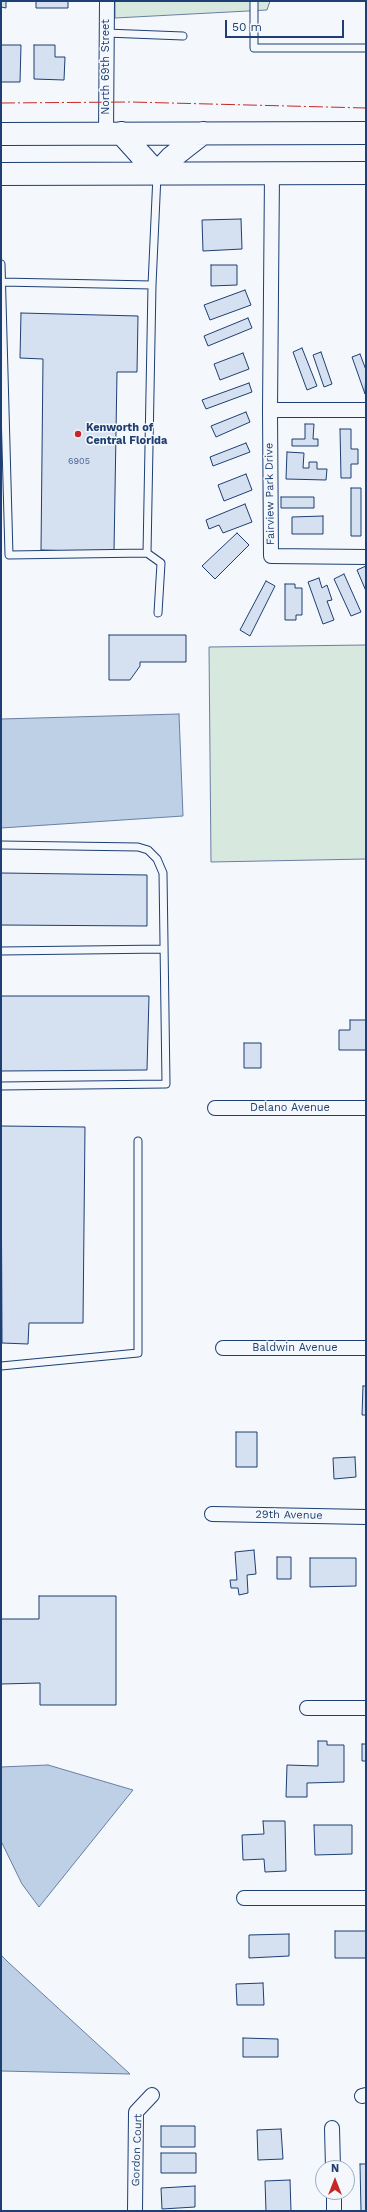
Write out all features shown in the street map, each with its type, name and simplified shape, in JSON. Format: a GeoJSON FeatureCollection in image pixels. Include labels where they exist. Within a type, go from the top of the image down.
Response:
{"type":"FeatureCollection","features":[{"type":"Feature","properties":{"kind":"main road"},"geometry":{"type":"LineString","coordinates":[[113,133],[157,173]]}},
{"type":"Feature","properties":{"kind":"main road"},"geometry":{"type":"LineString","coordinates":[[157,173],[171,158],[203,133]]}},
{"type":"Feature","properties":{"kind":"main road"},"geometry":{"type":"LineString","coordinates":[[1,134],[366,133]]}},
{"type":"Feature","properties":{"kind":"main road"},"geometry":{"type":"LineString","coordinates":[[1,174],[366,172]]}},
{"type":"Feature","properties":{"kind":"street","name":"North 69th Street"},"geometry":{"type":"LineString","coordinates":[[107,1],[106,33],[113,133]]}},
{"type":"Feature","properties":{"kind":"street","name":"Fairview Park Drive"},"geometry":{"type":"LineString","coordinates":[[272,173],[270,410],[271,556],[366,557]]}},
{"type":"Feature","properties":{"kind":"street"},"geometry":{"type":"LineString","coordinates":[[270,410],[366,410]]}},
{"type":"Feature","properties":{"kind":"street","name":"Delano Avenue"},"geometry":{"type":"LineString","coordinates":[[215,1108],[366,1108]]}},
{"type":"Feature","properties":{"kind":"street","name":"Baldwin Avenue"},"geometry":{"type":"LineString","coordinates":[[223,1348],[366,1348]]}},
{"type":"Feature","properties":{"kind":"street","name":"29th Avenue"},"geometry":{"type":"LineString","coordinates":[[212,1514],[366,1517]]}},
{"type":"Feature","properties":{"kind":"street"},"geometry":{"type":"LineString","coordinates":[[307,1708],[366,1708]]}},
{"type":"Feature","properties":{"kind":"street"},"geometry":{"type":"LineString","coordinates":[[244,1898],[366,1898]]}},
{"type":"Feature","properties":{"kind":"street","name":"Gordon Court"},"geometry":{"type":"LineString","coordinates":[[135,2211],[136,2112],[152,2095]]}},
{"type":"Feature","properties":{"kind":"street"},"geometry":{"type":"LineString","coordinates":[[332,2128],[333,2160]]}},
{"type":"Feature","properties":{"kind":"street"},"geometry":{"type":"LineString","coordinates":[[334,2200],[334,2211]]}},
{"type":"Feature","properties":{"kind":"lane"},"geometry":{"type":"LineString","coordinates":[[254,1],[254,48],[366,48]]}},
{"type":"Feature","properties":{"kind":"lane"},"geometry":{"type":"LineString","coordinates":[[106,33],[183,36]]}},
{"type":"Feature","properties":{"kind":"lane"},"geometry":{"type":"LineString","coordinates":[[147,552],[152,285],[157,173]]}},
{"type":"Feature","properties":{"kind":"lane"},"geometry":{"type":"LineString","coordinates":[[1,264],[9,555],[147,552],[161,563],[158,613]]}},
{"type":"Feature","properties":{"kind":"lane"},"geometry":{"type":"LineString","coordinates":[[2,282],[152,285]]}},
{"type":"Feature","properties":{"kind":"lane"},"geometry":{"type":"LineString","coordinates":[[1,845],[138,847],[148,850],[157,859],[163,873],[166,1084],[1,1086]]}},
{"type":"Feature","properties":{"kind":"lane"},"geometry":{"type":"LineString","coordinates":[[1,951],[164,949]]}},
{"type":"Feature","properties":{"kind":"lane"},"geometry":{"type":"LineString","coordinates":[[1,1366],[138,1353],[138,1141]]}},
{"type":"Feature","properties":{"kind":"shaded area"},"geometry":{"type":"Polygon","coordinates":[[[115,1],[270,1],[267,10],[115,18],[115,1]]]}},
{"type":"Feature","properties":{"kind":"shaded area"},"geometry":{"type":"Polygon","coordinates":[[[366,645],[366,859],[211,862],[209,647],[366,645]]]}},
{"type":"Feature","properties":{"kind":"water"},"geometry":{"type":"Polygon","coordinates":[[[179,714],[183,816],[1,828],[1,719],[179,714]]]}},
{"type":"Feature","properties":{"kind":"water"},"geometry":{"type":"Polygon","coordinates":[[[48,1765],[133,1790],[39,1907],[22,1884],[1,1841],[1,1767],[48,1765]]]}},
{"type":"Feature","properties":{"kind":"water"},"geometry":{"type":"Polygon","coordinates":[[[1,1955],[9,1963],[130,2074],[1,2071],[1,1955]]]}},
{"type":"Feature","properties":{"kind":"building"},"geometry":{"type":"Polygon","coordinates":[[[1,1],[6,1],[6,8],[1,7],[1,1]]]}},
{"type":"Feature","properties":{"kind":"building"},"geometry":{"type":"Polygon","coordinates":[[[36,1],[68,1],[68,8],[36,8],[36,1]]]}},
{"type":"Feature","properties":{"kind":"building"},"geometry":{"type":"Polygon","coordinates":[[[1,45],[21,45],[20,82],[1,82],[1,45]]]}},
{"type":"Feature","properties":{"kind":"building"},"geometry":{"type":"Polygon","coordinates":[[[34,45],[55,45],[55,57],[65,57],[64,80],[34,79],[34,45]]]}},
{"type":"Feature","properties":{"kind":"building"},"geometry":{"type":"Polygon","coordinates":[[[241,219],[242,249],[203,251],[202,220],[241,219]]]}},
{"type":"Feature","properties":{"kind":"building"},"geometry":{"type":"Polygon","coordinates":[[[211,265],[237,265],[237,285],[211,286],[211,265]]]}},
{"type":"Feature","properties":{"kind":"building"},"geometry":{"type":"Polygon","coordinates":[[[245,290],[251,305],[210,320],[204,305],[245,290]]]}},
{"type":"Feature","properties":{"kind":"building"},"geometry":{"type":"Polygon","coordinates":[[[21,313],[138,316],[137,372],[117,372],[114,552],[41,550],[43,359],[20,358],[21,313]]]}},
{"type":"Feature","properties":{"kind":"building"},"geometry":{"type":"Polygon","coordinates":[[[248,318],[252,328],[208,346],[204,336],[248,318]]]}},
{"type":"Feature","properties":{"kind":"building"},"geometry":{"type":"Polygon","coordinates":[[[302,348],[317,386],[307,390],[293,352],[302,348]]]}},
{"type":"Feature","properties":{"kind":"building"},"geometry":{"type":"Polygon","coordinates":[[[321,352],[332,384],[324,387],[313,355],[321,352]]]}},
{"type":"Feature","properties":{"kind":"building"},"geometry":{"type":"Polygon","coordinates":[[[243,353],[249,369],[220,380],[214,364],[243,353]]]}},
{"type":"Feature","properties":{"kind":"building"},"geometry":{"type":"Polygon","coordinates":[[[360,354],[366,370],[365,394],[352,357],[360,354]]]}},
{"type":"Feature","properties":{"kind":"building"},"geometry":{"type":"Polygon","coordinates":[[[249,383],[252,392],[206,409],[202,400],[249,383]]]}},
{"type":"Feature","properties":{"kind":"building"},"geometry":{"type":"Polygon","coordinates":[[[246,412],[250,422],[216,437],[211,426],[246,412]]]}},
{"type":"Feature","properties":{"kind":"building"},"geometry":{"type":"Polygon","coordinates":[[[305,424],[314,424],[313,439],[318,439],[318,446],[292,446],[292,439],[305,439],[305,424]]]}},
{"type":"Feature","properties":{"kind":"building"},"geometry":{"type":"Polygon","coordinates":[[[340,429],[351,429],[351,449],[358,449],[358,464],[351,464],[351,478],[341,478],[340,429]]]}},
{"type":"Feature","properties":{"kind":"building"},"geometry":{"type":"Polygon","coordinates":[[[246,443],[250,452],[213,466],[210,457],[246,443]]]}},
{"type":"Feature","properties":{"kind":"building"},"geometry":{"type":"Polygon","coordinates":[[[287,452],[304,453],[303,468],[309,468],[309,462],[317,462],[317,469],[327,469],[326,480],[286,479],[287,452]]]}},
{"type":"Feature","properties":{"kind":"building"},"geometry":{"type":"Polygon","coordinates":[[[246,474],[252,490],[224,501],[218,485],[246,474]]]}},
{"type":"Feature","properties":{"kind":"building"},"geometry":{"type":"Polygon","coordinates":[[[351,488],[361,488],[361,536],[351,536],[351,488]]]}},
{"type":"Feature","properties":{"kind":"building"},"geometry":{"type":"Polygon","coordinates":[[[281,497],[314,497],[314,508],[281,508],[281,497]]]}},
{"type":"Feature","properties":{"kind":"building"},"geometry":{"type":"Polygon","coordinates":[[[245,504],[252,522],[223,533],[219,525],[209,529],[206,520],[245,504]]]}},
{"type":"Feature","properties":{"kind":"building"},"geometry":{"type":"Polygon","coordinates":[[[323,516],[323,534],[292,534],[292,517],[323,516]]]}},
{"type":"Feature","properties":{"kind":"building"},"geometry":{"type":"Polygon","coordinates":[[[237,533],[249,545],[215,579],[202,566],[237,533]]]}},
{"type":"Feature","properties":{"kind":"building"},"geometry":{"type":"Polygon","coordinates":[[[366,566],[366,591],[357,570],[366,566]]]}},
{"type":"Feature","properties":{"kind":"building"},"geometry":{"type":"Polygon","coordinates":[[[344,574],[361,612],[351,616],[334,579],[344,574]]]}},
{"type":"Feature","properties":{"kind":"building"},"geometry":{"type":"Polygon","coordinates":[[[319,578],[322,588],[327,585],[332,600],[327,601],[334,620],[323,624],[308,582],[319,578]]]}},
{"type":"Feature","properties":{"kind":"building"},"geometry":{"type":"Polygon","coordinates":[[[266,581],[275,586],[250,636],[240,630],[266,581]]]}},
{"type":"Feature","properties":{"kind":"building"},"geometry":{"type":"Polygon","coordinates":[[[285,584],[295,584],[295,588],[302,588],[302,615],[296,615],[296,620],[285,620],[285,584]]]}},
{"type":"Feature","properties":{"kind":"building"},"geometry":{"type":"Polygon","coordinates":[[[109,635],[186,635],[186,662],[140,662],[140,666],[130,680],[109,680],[109,635]]]}},
{"type":"Feature","properties":{"kind":"building"},"geometry":{"type":"Polygon","coordinates":[[[1,873],[147,875],[147,926],[1,925],[1,873]]]}},
{"type":"Feature","properties":{"kind":"building"},"geometry":{"type":"Polygon","coordinates":[[[1,996],[149,996],[147,1070],[1,1071],[1,996]]]}},
{"type":"Feature","properties":{"kind":"building"},"geometry":{"type":"Polygon","coordinates":[[[350,1020],[366,1020],[366,1050],[339,1050],[339,1030],[350,1030],[350,1020]]]}},
{"type":"Feature","properties":{"kind":"building"},"geometry":{"type":"Polygon","coordinates":[[[244,1043],[261,1043],[261,1068],[244,1068],[244,1043]]]}},
{"type":"Feature","properties":{"kind":"building"},"geometry":{"type":"Polygon","coordinates":[[[1,1126],[85,1127],[83,1323],[29,1323],[28,1344],[2,1343],[1,1126]]]}},
{"type":"Feature","properties":{"kind":"building"},"geometry":{"type":"Polygon","coordinates":[[[363,1386],[366,1386],[366,1415],[362,1415],[363,1386]]]}},
{"type":"Feature","properties":{"kind":"building"},"geometry":{"type":"Polygon","coordinates":[[[236,1432],[257,1432],[257,1467],[236,1467],[236,1432]]]}},
{"type":"Feature","properties":{"kind":"building"},"geometry":{"type":"Polygon","coordinates":[[[355,1457],[356,1477],[334,1479],[333,1458],[355,1457]]]}},
{"type":"Feature","properties":{"kind":"building"},"geometry":{"type":"Polygon","coordinates":[[[254,1550],[256,1574],[247,1575],[248,1593],[239,1595],[238,1588],[231,1588],[230,1580],[237,1580],[235,1552],[254,1550]]]}},
{"type":"Feature","properties":{"kind":"building"},"geometry":{"type":"Polygon","coordinates":[[[277,1557],[291,1557],[291,1579],[277,1579],[277,1557]]]}},
{"type":"Feature","properties":{"kind":"building"},"geometry":{"type":"Polygon","coordinates":[[[310,1558],[356,1558],[356,1586],[310,1587],[310,1558]]]}},
{"type":"Feature","properties":{"kind":"building"},"geometry":{"type":"Polygon","coordinates":[[[39,1596],[116,1596],[116,1705],[40,1705],[40,1683],[1,1684],[1,1619],[39,1619],[39,1596]]]}},
{"type":"Feature","properties":{"kind":"building"},"geometry":{"type":"Polygon","coordinates":[[[318,1741],[327,1741],[327,1745],[344,1745],[344,1782],[307,1783],[307,1797],[286,1797],[287,1765],[318,1766],[318,1741]]]}},
{"type":"Feature","properties":{"kind":"building"},"geometry":{"type":"Polygon","coordinates":[[[362,1744],[366,1744],[366,1761],[362,1761],[362,1744]]]}},
{"type":"Feature","properties":{"kind":"building"},"geometry":{"type":"Polygon","coordinates":[[[263,1821],[285,1821],[286,1871],[265,1872],[264,1859],[243,1860],[242,1835],[264,1834],[263,1821]]]}},
{"type":"Feature","properties":{"kind":"building"},"geometry":{"type":"Polygon","coordinates":[[[314,1825],[352,1825],[352,1854],[315,1855],[314,1825]]]}},
{"type":"Feature","properties":{"kind":"building"},"geometry":{"type":"Polygon","coordinates":[[[335,1931],[366,1931],[366,1958],[335,1958],[335,1931]]]}},
{"type":"Feature","properties":{"kind":"building"},"geometry":{"type":"Polygon","coordinates":[[[289,1934],[289,1956],[249,1958],[249,1935],[289,1934]]]}},
{"type":"Feature","properties":{"kind":"building"},"geometry":{"type":"Polygon","coordinates":[[[263,1983],[264,2005],[237,2005],[236,1984],[263,1983]]]}},
{"type":"Feature","properties":{"kind":"building"},"geometry":{"type":"Polygon","coordinates":[[[243,2038],[278,2039],[278,2057],[243,2057],[243,2038]]]}},
{"type":"Feature","properties":{"kind":"building"},"geometry":{"type":"Polygon","coordinates":[[[161,2126],[195,2126],[195,2147],[161,2147],[161,2126]]]}},
{"type":"Feature","properties":{"kind":"building"},"geometry":{"type":"Polygon","coordinates":[[[281,2129],[283,2159],[258,2160],[257,2130],[281,2129]]]}},
{"type":"Feature","properties":{"kind":"building"},"geometry":{"type":"Polygon","coordinates":[[[161,2153],[196,2153],[196,2173],[161,2173],[161,2153]]]}},
{"type":"Feature","properties":{"kind":"building"},"geometry":{"type":"Polygon","coordinates":[[[360,2164],[366,2164],[366,2211],[361,2211],[360,2164]]]}},
{"type":"Feature","properties":{"kind":"building"},"geometry":{"type":"Polygon","coordinates":[[[290,2180],[291,2211],[266,2211],[265,2181],[290,2180]]]}},
{"type":"Feature","properties":{"kind":"building"},"geometry":{"type":"Polygon","coordinates":[[[195,2186],[195,2207],[162,2209],[161,2188],[195,2186]]]}},
{"type":"Feature","properties":{"kind":"power"},"geometry":{"type":"LineString","coordinates":[[1,103],[131,102],[366,108]]}},
{"type":"Feature","properties":{"kind":"place","name":"Kenworth of Central Florida"},"geometry":{"type":"Point","coordinates":[78,434]}}]}
